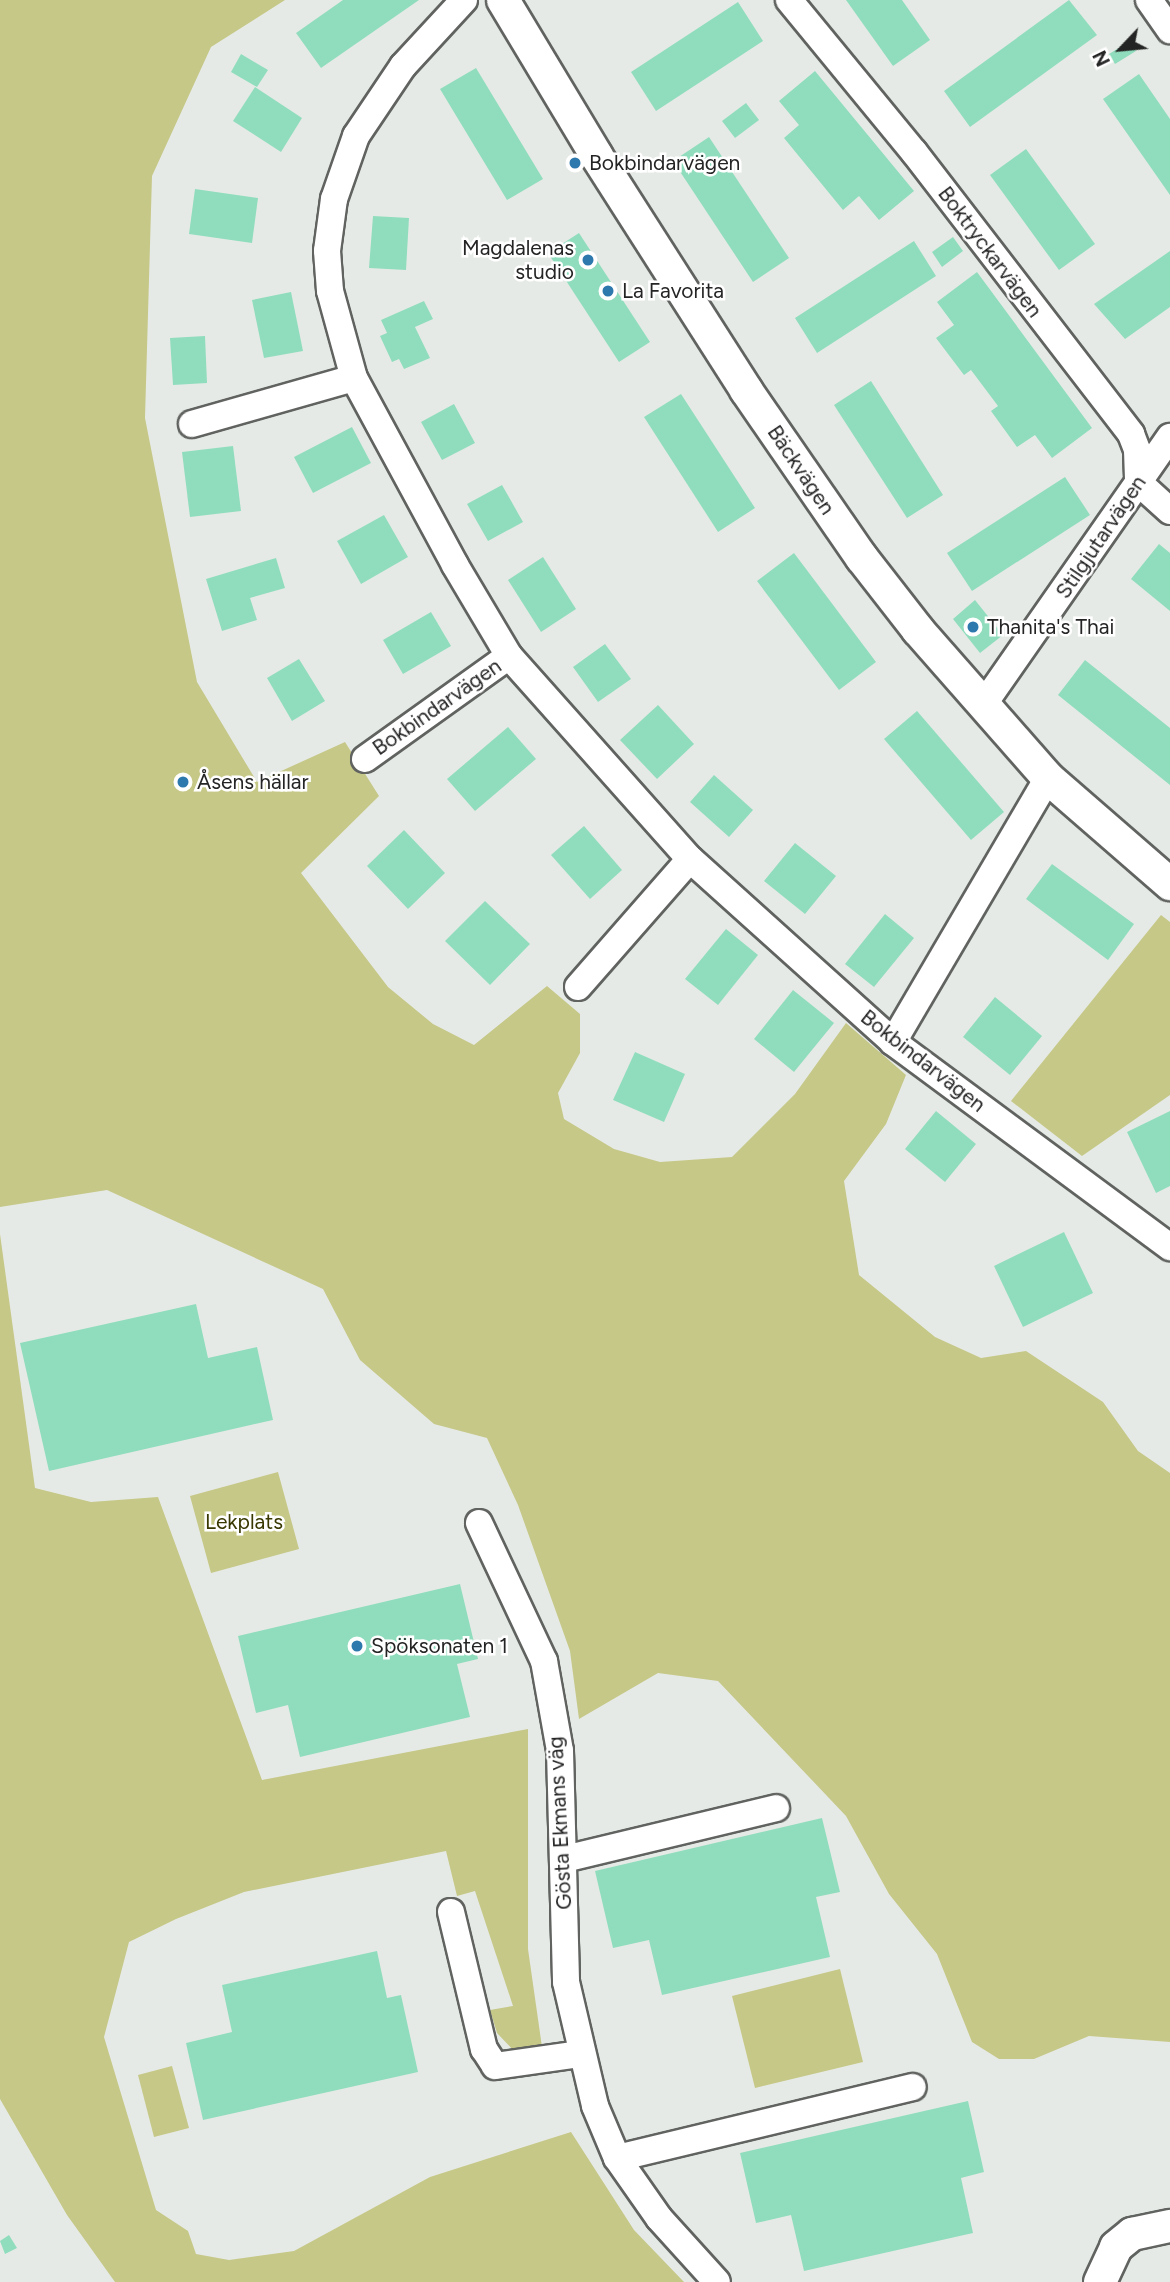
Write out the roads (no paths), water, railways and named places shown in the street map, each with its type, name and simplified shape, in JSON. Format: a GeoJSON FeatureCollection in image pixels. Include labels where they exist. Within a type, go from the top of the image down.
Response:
{"type":"FeatureCollection","features":[{"type":"Feature","properties":{"kind":"street","name":"Bokbindarvägen"},"geometry":{"type":"LineString","coordinates":[[464,0],[403,66],[356,136],[334,199],[327,251],[330,291],[354,378],[509,656],[690,859],[893,1042],[1170,1247]]}},
{"type":"Feature","properties":{"kind":"street","name":"Bäckvägen"},"geometry":{"type":"LineString","coordinates":[[503,0],[596,155],[804,477],[918,630],[1048,778],[1170,884]]}},
{"type":"Feature","properties":{"kind":"street","name":"Boktryckarvägen"},"geometry":{"type":"LineString","coordinates":[[789,0],[914,152],[1131,434],[1137,450],[1138,482]]}},
{"type":"Feature","properties":{"kind":"street"},"geometry":{"type":"LineString","coordinates":[[1149,0],[1170,30]]}},
{"type":"Feature","properties":{"kind":"street"},"geometry":{"type":"LineString","coordinates":[[192,424],[354,378]]}},
{"type":"Feature","properties":{"kind":"street","name":"Stilgjutarvägen"},"geometry":{"type":"LineString","coordinates":[[983,705],[1034,637],[1170,437]]}},
{"type":"Feature","properties":{"kind":"street"},"geometry":{"type":"LineString","coordinates":[[1138,482],[1170,512]]}},
{"type":"Feature","properties":{"kind":"street","name":"Bokbindarvägen"},"geometry":{"type":"LineString","coordinates":[[365,759],[509,656]]}},
{"type":"Feature","properties":{"kind":"street"},"geometry":{"type":"LineString","coordinates":[[893,1042],[1048,778]]}},
{"type":"Feature","properties":{"kind":"street"},"geometry":{"type":"LineString","coordinates":[[578,988],[690,859]]}},
{"type":"Feature","properties":{"kind":"street","name":"Gösta Ekmans väg"},"geometry":{"type":"LineString","coordinates":[[479,1523],[544,1661],[560,1751],[566,1982],[580,2054],[594,2106],[617,2158],[659,2218],[717,2282]]}},
{"type":"Feature","properties":{"kind":"street"},"geometry":{"type":"LineString","coordinates":[[564,1859],[776,1808]]}},
{"type":"Feature","properties":{"kind":"street"},"geometry":{"type":"LineString","coordinates":[[451,1912],[484,2049],[495,2066],[580,2054]]}},
{"type":"Feature","properties":{"kind":"street"},"geometry":{"type":"LineString","coordinates":[[617,2158],[913,2087]]}},
{"type":"Feature","properties":{"kind":"street"},"geometry":{"type":"LineString","coordinates":[[1100,2282],[1116,2247],[1132,2234],[1170,2226]]}},
{"type":"Feature","properties":{"kind":"place","name":"Bokbindarvägen"},"geometry":{"type":"Point","coordinates":[575,163]}},
{"type":"Feature","properties":{"kind":"place","name":"Magdalenas studio"},"geometry":{"type":"Point","coordinates":[588,260]}},
{"type":"Feature","properties":{"kind":"place","name":"La Favorita"},"geometry":{"type":"Point","coordinates":[608,291]}},
{"type":"Feature","properties":{"kind":"place","name":"Thanita's Thai"},"geometry":{"type":"Point","coordinates":[973,627]}},
{"type":"Feature","properties":{"kind":"place","name":"Åsens hällar"},"geometry":{"type":"Point","coordinates":[183,782]}},
{"type":"Feature","properties":{"kind":"place","name":"Spöksonaten 1"},"geometry":{"type":"Point","coordinates":[357,1646]}},
{"type":"Feature","properties":{"kind":"park label","name":"Lekplats"},"geometry":{"type":"Point","coordinates":[244,1522]}}]}
